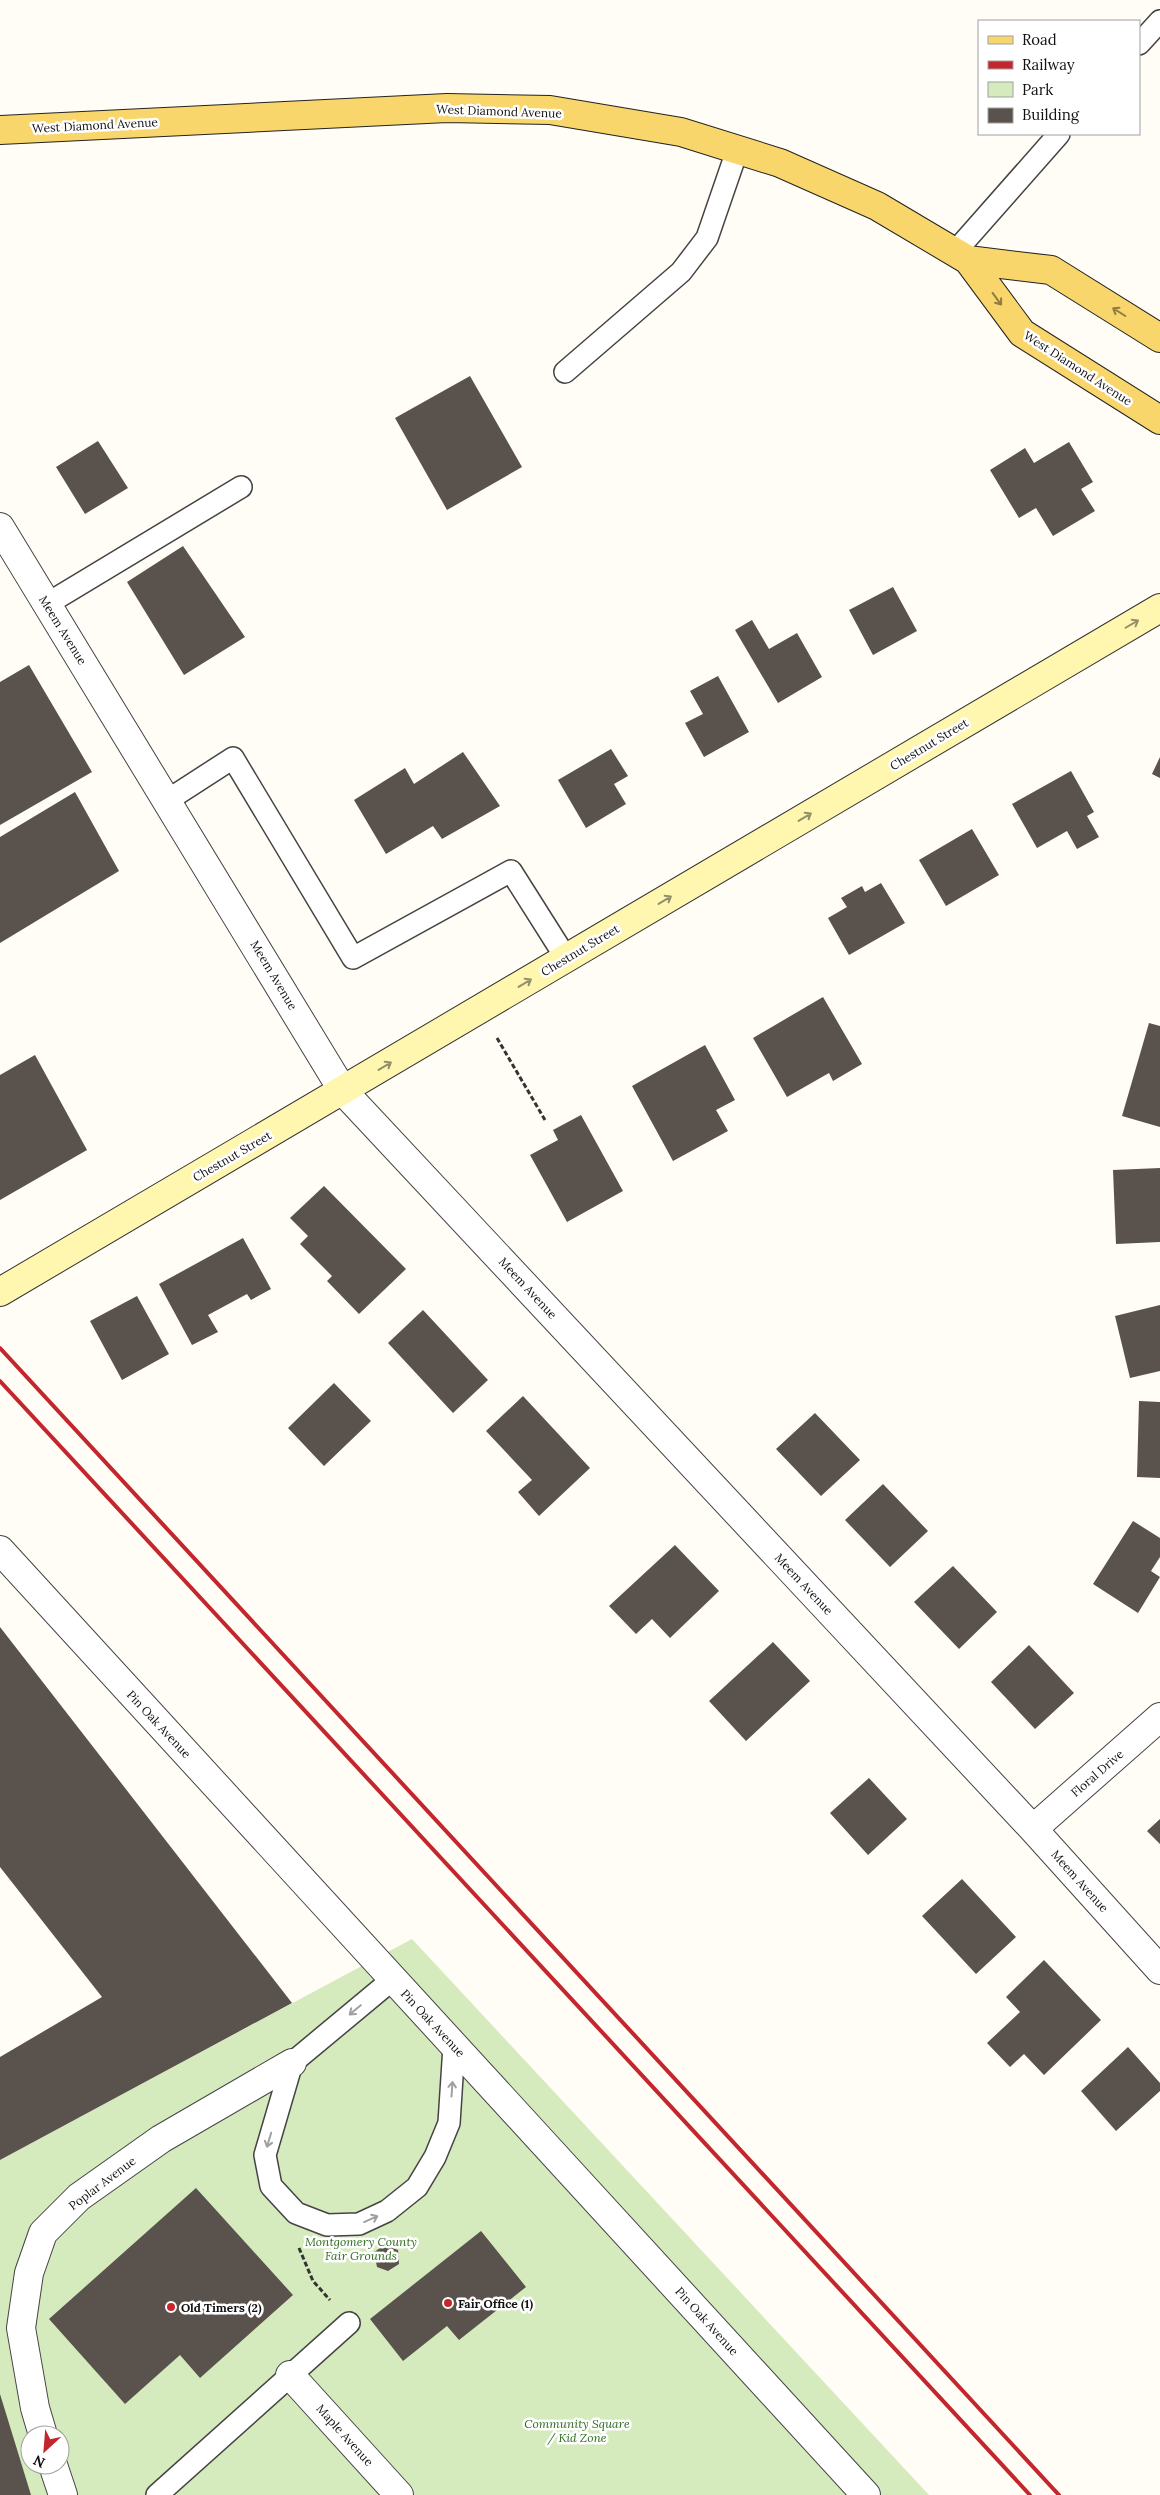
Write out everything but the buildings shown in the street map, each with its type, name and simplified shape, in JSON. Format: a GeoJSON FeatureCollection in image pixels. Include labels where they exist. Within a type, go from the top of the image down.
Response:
{"type":"FeatureCollection","features":[{"type":"Feature","properties":{"kind":"main road","name":"West Diamond Avenue"},"geometry":{"type":"LineString","coordinates":[[0,130],[447,108],[550,110],[681,132],[738,148],[780,163],[877,206],[962,256],[1051,270],[1160,338]]}},
{"type":"Feature","properties":{"kind":"main road","name":"West Diamond Avenue"},"geometry":{"type":"LineString","coordinates":[[962,256],[1022,333],[1160,420]]}},
{"type":"Feature","properties":{"kind":"street","name":"Meem Avenue"},"geometry":{"type":"LineString","coordinates":[[0,528],[168,800],[343,1090],[1033,1829],[1160,1970]]}},
{"type":"Feature","properties":{"kind":"street","name":"Chestnut Street"},"geometry":{"type":"LineString","coordinates":[[0,1292],[1160,608]]}},
{"type":"Feature","properties":{"kind":"street","name":"Pin Oak Avenue"},"geometry":{"type":"LineString","coordinates":[[0,1550],[866,2495]]}},
{"type":"Feature","properties":{"kind":"street","name":"Floral Drive"},"geometry":{"type":"LineString","coordinates":[[1033,1829],[1160,1717]]}},
{"type":"Feature","properties":{"kind":"street","name":"Poplar Avenue"},"geometry":{"type":"LineString","coordinates":[[40,2425],[35,2408],[21,2328],[28,2273],[43,2233],[79,2197],[162,2139],[292,2063]]}},
{"type":"Feature","properties":{"kind":"street","name":"Maple Avenue"},"geometry":{"type":"LineString","coordinates":[[290,2375],[399,2495]]}},
{"type":"Feature","properties":{"kind":"street"},"geometry":{"type":"LineString","coordinates":[[56,2475],[63,2495]]}},
{"type":"Feature","properties":{"kind":"lane"},"geometry":{"type":"LineString","coordinates":[[1140,43],[1160,21]]}},
{"type":"Feature","properties":{"kind":"lane"},"geometry":{"type":"LineString","coordinates":[[962,256],[1058,135]]}},
{"type":"Feature","properties":{"kind":"lane"},"geometry":{"type":"LineString","coordinates":[[565,372],[682,272],[707,238],[738,148]]}},
{"type":"Feature","properties":{"kind":"lane"},"geometry":{"type":"LineString","coordinates":[[47,604],[241,487]]}},
{"type":"Feature","properties":{"kind":"lane"},"geometry":{"type":"LineString","coordinates":[[168,800],[233,758],[353,958],[510,871],[566,958]]}},
{"type":"Feature","properties":{"kind":"lane"},"geometry":{"type":"LineString","coordinates":[[393,1978],[292,2063],[265,2155],[271,2186],[296,2213],[327,2226],[359,2224],[387,2212],[417,2187],[435,2157],[449,2123],[454,2046]]}},
{"type":"Feature","properties":{"kind":"lane"},"geometry":{"type":"LineString","coordinates":[[157,2495],[349,2323]]}},
{"type":"Feature","properties":{"kind":"path"},"geometry":{"type":"LineString","coordinates":[[480,1009],[545,1120]]}},
{"type":"Feature","properties":{"kind":"path"},"geometry":{"type":"LineString","coordinates":[[296,2213],[299,2247],[313,2281],[349,2323]]}},
{"type":"Feature","properties":{"kind":"green space","name":"Montgomery County Fair Grounds"},"geometry":{"type":"Polygon","coordinates":[[[412,1939],[929,2495],[0,2495],[0,2160],[412,1939]]]}},
{"type":"Feature","properties":{"kind":"railway"},"geometry":{"type":"LineString","coordinates":[[0,1348],[1059,2495]]}},
{"type":"Feature","properties":{"kind":"railway"},"geometry":{"type":"LineString","coordinates":[[0,1381],[1030,2495]]}},
{"type":"Feature","properties":{"kind":"place","name":"Fair Office (1)"},"geometry":{"type":"Point","coordinates":[448,2303]}},
{"type":"Feature","properties":{"kind":"place","name":"Old Timers (2)"},"geometry":{"type":"Point","coordinates":[171,2307]}},
{"type":"Feature","properties":{"kind":"park label","name":"Community Square / Kid Zone"},"geometry":{"type":"Point","coordinates":[577,2430]}}]}
